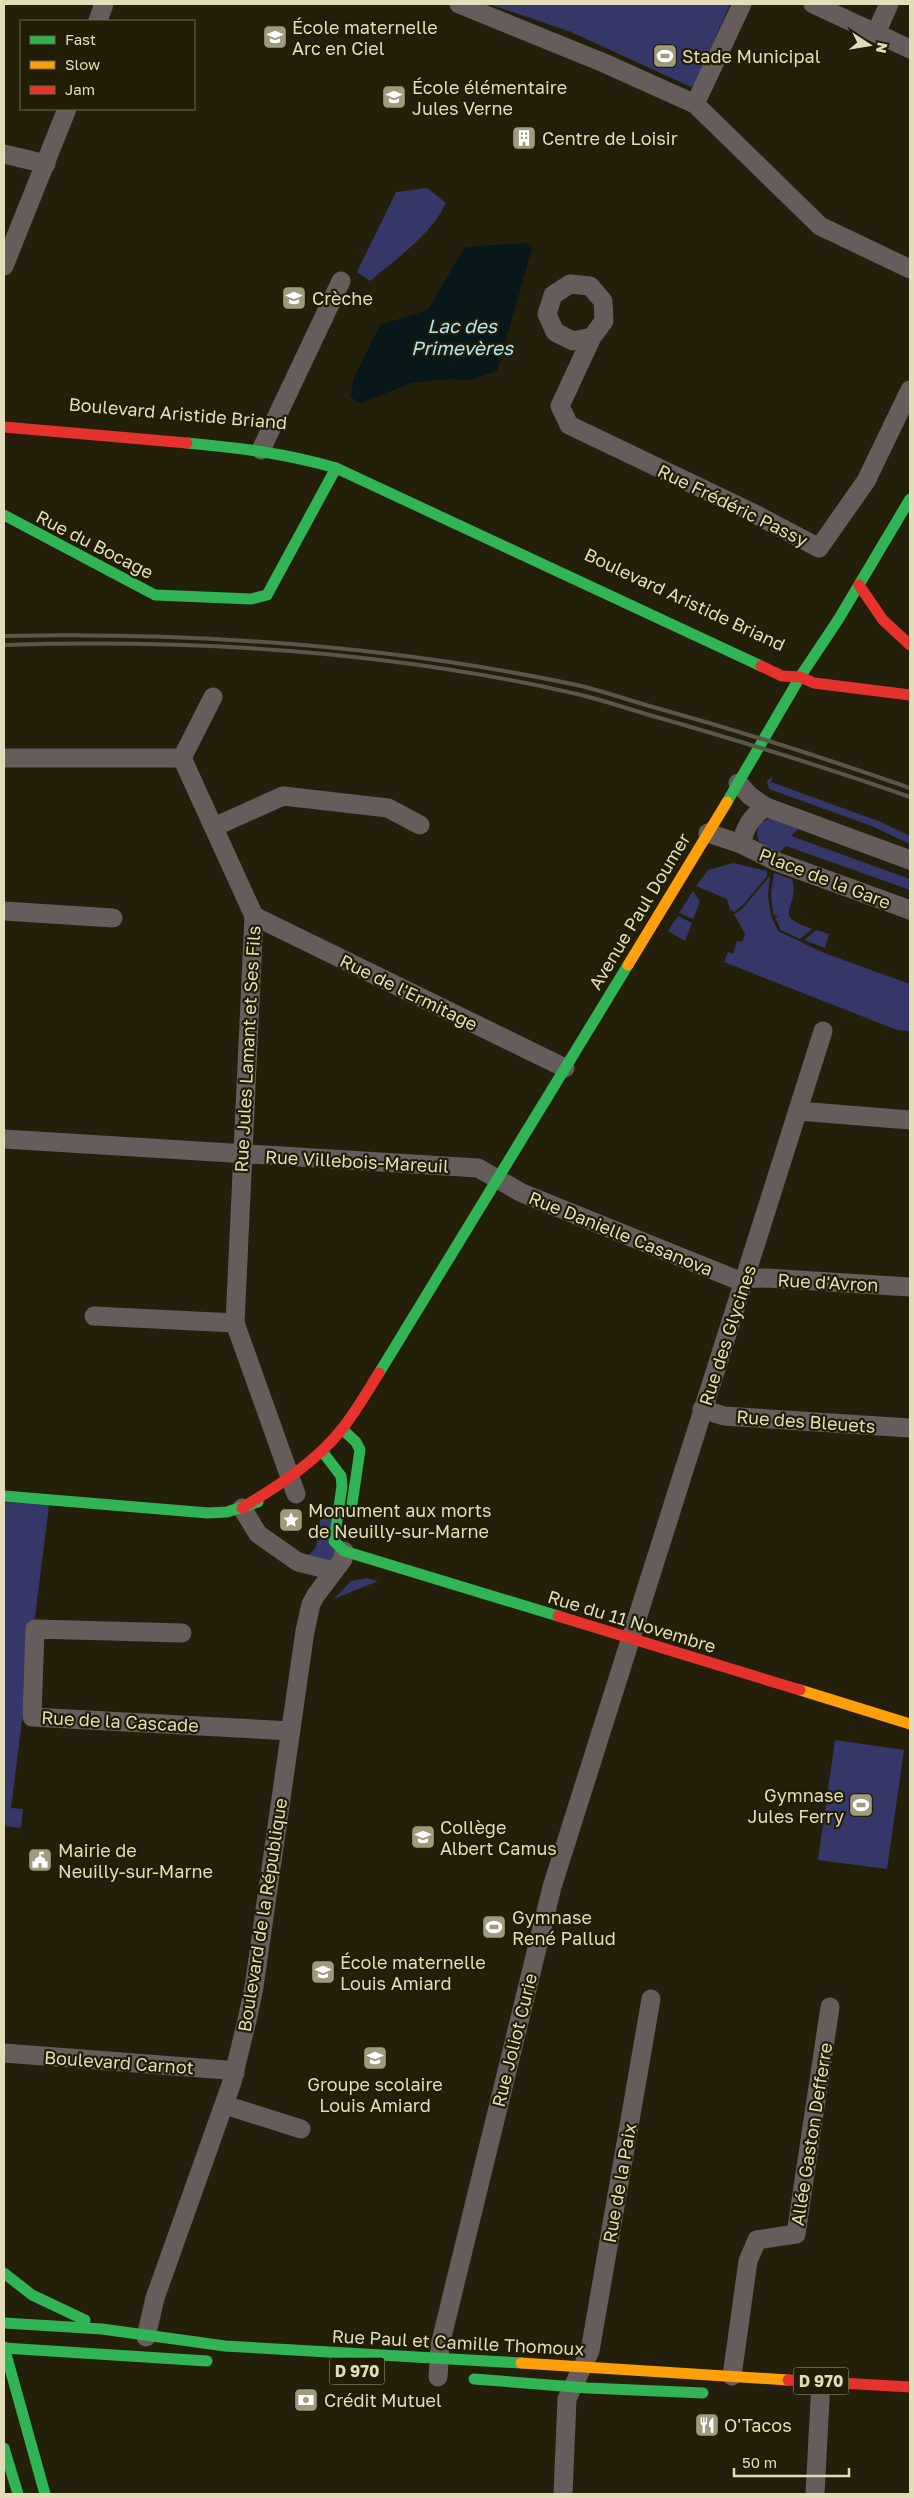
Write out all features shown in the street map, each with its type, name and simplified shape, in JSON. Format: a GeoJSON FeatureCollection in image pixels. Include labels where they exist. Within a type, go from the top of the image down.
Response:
{"type":"FeatureCollection","features":[{"type":"Feature","properties":{"kind":"main road","name":"Boulevard Aristide Briand"},"geometry":{"type":"LineString","coordinates":[[4,416],[44,418]]}},
{"type":"Feature","properties":{"kind":"main road","name":"Boulevard Aristide Briand"},"geometry":{"type":"LineString","coordinates":[[4,427],[265,440],[295,456],[336,468],[762,668],[782,676],[800,678]]}},
{"type":"Feature","properties":{"kind":"main road","name":"Boulevard Aristide Briand"},"geometry":{"type":"LineString","coordinates":[[326,453],[765,655],[787,667],[800,678]]}},
{"type":"Feature","properties":{"kind":"main road","name":"Rue du Bocage"},"geometry":{"type":"LineString","coordinates":[[4,515],[155,595],[251,599],[267,595],[275,583],[336,468]]}},
{"type":"Feature","properties":{"kind":"main road","name":"Avenue Paul Doumer"},"geometry":{"type":"LineString","coordinates":[[4,1496],[208,1513],[227,1512],[242,1508],[297,1485],[322,1451],[342,1429],[400,1342],[910,499]]}},
{"type":"Feature","properties":{"kind":"main road"},"geometry":{"type":"LineString","coordinates":[[859,585],[883,620],[910,645]]}},
{"type":"Feature","properties":{"kind":"main road"},"geometry":{"type":"LineString","coordinates":[[838,620],[856,618]]}},
{"type":"Feature","properties":{"kind":"main road"},"geometry":{"type":"LineString","coordinates":[[870,618],[883,620]]}},
{"type":"Feature","properties":{"kind":"main road"},"geometry":{"type":"LineString","coordinates":[[800,678],[814,683],[910,695]]}},
{"type":"Feature","properties":{"kind":"main road","name":"Avenue Paul Doumer"},"geometry":{"type":"LineString","coordinates":[[320,1472],[352,1437],[383,1381],[400,1342]]}},
{"type":"Feature","properties":{"kind":"main road"},"geometry":{"type":"LineString","coordinates":[[342,1429],[352,1437],[360,1450],[350,1514]]}},
{"type":"Feature","properties":{"kind":"main road"},"geometry":{"type":"LineString","coordinates":[[322,1451],[336,1456],[341,1476],[342,1486],[334,1541],[344,1551]]}},
{"type":"Feature","properties":{"kind":"main road"},"geometry":{"type":"LineString","coordinates":[[344,1551],[348,1533]]}},
{"type":"Feature","properties":{"kind":"main road","name":"Rue du 11 Novembre"},"geometry":{"type":"LineString","coordinates":[[344,1551],[910,1724]]}},
{"type":"Feature","properties":{"kind":"main road"},"geometry":{"type":"LineString","coordinates":[[4,2272],[38,2299],[76,2314],[102,2329]]}},
{"type":"Feature","properties":{"kind":"main road","name":"Rue Paul et Camille Thomoux"},"geometry":{"type":"LineString","coordinates":[[4,2323],[102,2329],[437,2372],[583,2366],[732,2376],[819,2394],[910,2388]]}},
{"type":"Feature","properties":{"kind":"main road"},"geometry":{"type":"LineString","coordinates":[[45,2494],[4,2348],[218,2362]]}},
{"type":"Feature","properties":{"kind":"main road","name":"Rue Paul et Camille Thomoux"},"geometry":{"type":"LineString","coordinates":[[463,2378],[574,2387],[714,2394]]}},
{"type":"Feature","properties":{"kind":"main road"},"geometry":{"type":"LineString","coordinates":[[4,2448],[18,2494]]}},
{"type":"Feature","properties":{"kind":"street"},"geometry":{"type":"LineString","coordinates":[[98,20],[104,4]]}},
{"type":"Feature","properties":{"kind":"street"},"geometry":{"type":"LineString","coordinates":[[459,4],[604,63],[695,104],[820,226],[910,269]]}},
{"type":"Feature","properties":{"kind":"street"},"geometry":{"type":"LineString","coordinates":[[695,104],[742,4]]}},
{"type":"Feature","properties":{"kind":"street"},"geometry":{"type":"LineString","coordinates":[[813,4],[910,49]]}},
{"type":"Feature","properties":{"kind":"street"},"geometry":{"type":"LineString","coordinates":[[876,33],[889,4]]}},
{"type":"Feature","properties":{"kind":"street"},"geometry":{"type":"LineString","coordinates":[[4,266],[67,110]]}},
{"type":"Feature","properties":{"kind":"street"},"geometry":{"type":"LineString","coordinates":[[4,154],[46,164]]}},
{"type":"Feature","properties":{"kind":"street"},"geometry":{"type":"LineString","coordinates":[[265,440],[341,280]]}},
{"type":"Feature","properties":{"kind":"street","name":"Rue Frédéric Passy"},"geometry":{"type":"LineString","coordinates":[[592,337],[560,406],[569,425],[752,513],[819,548],[866,481],[910,390]]}},
{"type":"Feature","properties":{"kind":"street"},"geometry":{"type":"LineString","coordinates":[[4,758],[182,758],[212,697]]}},
{"type":"Feature","properties":{"kind":"street","name":"Rue Jules Lamant et Ses Fils"},"geometry":{"type":"LineString","coordinates":[[182,758],[254,916],[235,1323],[297,1485]]}},
{"type":"Feature","properties":{"kind":"street"},"geometry":{"type":"LineString","coordinates":[[738,783],[750,796],[766,807],[910,860]]}},
{"type":"Feature","properties":{"kind":"street"},"geometry":{"type":"LineString","coordinates":[[214,827],[283,796],[388,808],[420,825]]}},
{"type":"Feature","properties":{"kind":"street","name":"Place de la Gare"},"geometry":{"type":"LineString","coordinates":[[741,844],[744,830],[751,819],[766,807]]}},
{"type":"Feature","properties":{"kind":"street","name":"Place de la Gare"},"geometry":{"type":"LineString","coordinates":[[708,833],[741,844],[775,862],[910,910]]}},
{"type":"Feature","properties":{"kind":"street"},"geometry":{"type":"LineString","coordinates":[[4,912],[114,918]]}},
{"type":"Feature","properties":{"kind":"street","name":"Rue de l'Ermitage"},"geometry":{"type":"LineString","coordinates":[[254,916],[565,1068]]}},
{"type":"Feature","properties":{"kind":"street","name":"Rue des Glycines"},"geometry":{"type":"LineString","coordinates":[[629,1638],[702,1409],[746,1279],[823,1031]]}},
{"type":"Feature","properties":{"kind":"street"},"geometry":{"type":"LineString","coordinates":[[798,1111],[910,1120]]}},
{"type":"Feature","properties":{"kind":"street","name":"Rue Villebois-Mareuil"},"geometry":{"type":"LineString","coordinates":[[4,1139],[478,1168],[498,1179]]}},
{"type":"Feature","properties":{"kind":"street","name":"Rue Danielle Casanova"},"geometry":{"type":"LineString","coordinates":[[498,1179],[522,1193],[722,1275],[735,1279],[746,1279]]}},
{"type":"Feature","properties":{"kind":"street","name":"Rue d'Avron"},"geometry":{"type":"LineString","coordinates":[[746,1279],[767,1278],[910,1287]]}},
{"type":"Feature","properties":{"kind":"street"},"geometry":{"type":"LineString","coordinates":[[94,1316],[235,1323]]}},
{"type":"Feature","properties":{"kind":"street","name":"Rue des Bleuets"},"geometry":{"type":"LineString","coordinates":[[702,1409],[724,1416],[910,1428]]}},
{"type":"Feature","properties":{"kind":"street"},"geometry":{"type":"LineString","coordinates":[[242,1508],[258,1534],[298,1562],[334,1571]]}},
{"type":"Feature","properties":{"kind":"street","name":"Boulevard de la République"},"geometry":{"type":"LineString","coordinates":[[146,2336],[155,2298],[225,2105],[235,2072],[254,1987],[311,1604],[343,1560],[344,1551]]}},
{"type":"Feature","properties":{"kind":"street","name":"Rue de la Cascade"},"geometry":{"type":"LineString","coordinates":[[182,1633],[35,1629],[32,1717],[291,1730]]}},
{"type":"Feature","properties":{"kind":"street","name":"Rue Joliot Curie"},"geometry":{"type":"LineString","coordinates":[[437,2372],[552,1887],[629,1638]]}},
{"type":"Feature","properties":{"kind":"street","name":"Rue de la Paix"},"geometry":{"type":"LineString","coordinates":[[564,2494],[568,2399],[590,2351],[651,1998]]}},
{"type":"Feature","properties":{"kind":"street","name":"Allée Gaston Defferre"},"geometry":{"type":"LineString","coordinates":[[732,2376],[748,2261],[757,2240],[796,2234],[830,2007]]}},
{"type":"Feature","properties":{"kind":"street","name":"Boulevard Carnot"},"geometry":{"type":"LineString","coordinates":[[4,2053],[235,2072]]}},
{"type":"Feature","properties":{"kind":"street"},"geometry":{"type":"LineString","coordinates":[[225,2105],[301,2129]]}},
{"type":"Feature","properties":{"kind":"street"},"geometry":{"type":"LineString","coordinates":[[815,2494],[819,2394]]}},
{"type":"Feature","properties":{"kind":"shaded area","name":"Stade Municipal"},"geometry":{"type":"Polygon","coordinates":[[[489,4],[730,4],[696,82],[691,87],[571,32],[489,4]]]}},
{"type":"Feature","properties":{"kind":"shaded area"},"geometry":{"type":"Polygon","coordinates":[[[427,188],[446,203],[432,225],[370,281],[357,272],[396,192],[427,188]]]}},
{"type":"Feature","properties":{"kind":"shaded area"},"geometry":{"type":"Polygon","coordinates":[[[772,776],[771,782],[881,822],[910,836],[910,844],[869,825],[769,789],[767,781],[772,776]]]}},
{"type":"Feature","properties":{"kind":"shaded area"},"geometry":{"type":"Polygon","coordinates":[[[770,818],[801,826],[791,836],[910,879],[910,890],[786,846],[775,857],[760,843],[757,835],[759,824],[770,818]]]}},
{"type":"Feature","properties":{"kind":"shaded area"},"geometry":{"type":"Polygon","coordinates":[[[733,863],[767,871],[767,876],[743,905],[734,912],[730,909],[727,899],[696,886],[708,870],[733,863]]]}},
{"type":"Feature","properties":{"kind":"shaded area"},"geometry":{"type":"Polygon","coordinates":[[[774,873],[792,879],[794,889],[789,914],[799,924],[812,929],[800,939],[781,930],[775,918],[778,917],[773,914],[771,892],[774,873]]]}},
{"type":"Feature","properties":{"kind":"shaded area"},"geometry":{"type":"Polygon","coordinates":[[[770,876],[768,895],[771,916],[778,931],[824,953],[910,984],[910,1031],[897,1030],[724,962],[728,952],[733,954],[737,941],[742,942],[745,934],[734,914],[742,909],[770,876]]]}},
{"type":"Feature","properties":{"kind":"shaded area"},"geometry":{"type":"Polygon","coordinates":[[[693,891],[700,902],[693,919],[679,913],[693,891]]]}},
{"type":"Feature","properties":{"kind":"shaded area"},"geometry":{"type":"Polygon","coordinates":[[[678,916],[692,923],[685,941],[668,931],[678,916]]]}},
{"type":"Feature","properties":{"kind":"shaded area"},"geometry":{"type":"Polygon","coordinates":[[[816,930],[829,934],[825,948],[804,940],[816,930]]]}},
{"type":"Feature","properties":{"kind":"shaded area"},"geometry":{"type":"Polygon","coordinates":[[[4,1502],[49,1505],[11,1808],[23,1809],[21,1828],[4,1826],[4,1502]]]}},
{"type":"Feature","properties":{"kind":"shaded area"},"geometry":{"type":"Polygon","coordinates":[[[322,1506],[333,1507],[335,1561],[307,1557],[316,1547],[322,1506]]]}},
{"type":"Feature","properties":{"kind":"shaded area"},"geometry":{"type":"Polygon","coordinates":[[[367,1578],[378,1581],[334,1599],[351,1581],[367,1578]]]}},
{"type":"Feature","properties":{"kind":"shaded area","name":"Gymnase Jules Ferry"},"geometry":{"type":"Polygon","coordinates":[[[835,1740],[904,1750],[887,1869],[818,1860],[835,1740]]]}},
{"type":"Feature","properties":{"kind":"water","name":"Lac des Primevères"},"geometry":{"type":"Polygon","coordinates":[[[526,243],[532,249],[497,371],[469,380],[449,379],[411,383],[361,403],[350,397],[354,378],[380,325],[428,310],[465,247],[526,243]]]}},
{"type":"Feature","properties":{"kind":"railway"},"geometry":{"type":"LineString","coordinates":[[4,636],[148,636],[292,644],[364,651],[506,671],[596,690],[782,745],[910,788]]}},
{"type":"Feature","properties":{"kind":"railway"},"geometry":{"type":"LineString","coordinates":[[4,645],[148,644],[292,651],[435,667],[507,679],[596,699],[782,755],[910,797]]}},
{"type":"Feature","properties":{"kind":"traffic: fast"},"geometry":{"type":"LineString","coordinates":[[187,443],[298,458],[336,468],[761,666]]}},
{"type":"Feature","properties":{"kind":"traffic: fast"},"geometry":{"type":"LineString","coordinates":[[4,515],[155,595],[251,599],[267,595],[336,468]]}},
{"type":"Feature","properties":{"kind":"traffic: fast"},"geometry":{"type":"LineString","coordinates":[[727,802],[800,677],[838,620],[910,499]]}},
{"type":"Feature","properties":{"kind":"traffic: fast"},"geometry":{"type":"LineString","coordinates":[[379,1373],[628,965]]}},
{"type":"Feature","properties":{"kind":"traffic: fast"},"geometry":{"type":"LineString","coordinates":[[342,1429],[356,1442],[360,1450],[352,1504]]}},
{"type":"Feature","properties":{"kind":"traffic: fast"},"geometry":{"type":"LineString","coordinates":[[322,1451],[341,1476],[342,1486],[334,1541],[344,1551],[558,1616]]}},
{"type":"Feature","properties":{"kind":"traffic: fast"},"geometry":{"type":"LineString","coordinates":[[4,1496],[208,1513],[227,1512],[258,1502]]}},
{"type":"Feature","properties":{"kind":"traffic: fast"},"geometry":{"type":"LineString","coordinates":[[4,2273],[32,2295],[85,2320]]}},
{"type":"Feature","properties":{"kind":"traffic: fast"},"geometry":{"type":"LineString","coordinates":[[4,2323],[102,2329],[225,2346],[521,2363]]}},
{"type":"Feature","properties":{"kind":"traffic: fast"},"geometry":{"type":"LineString","coordinates":[[4,2347],[45,2494]]}},
{"type":"Feature","properties":{"kind":"traffic: fast"},"geometry":{"type":"LineString","coordinates":[[4,2348],[207,2361]]}},
{"type":"Feature","properties":{"kind":"traffic: fast"},"geometry":{"type":"LineString","coordinates":[[474,2379],[588,2388],[703,2393]]}},
{"type":"Feature","properties":{"kind":"traffic: fast"},"geometry":{"type":"LineString","coordinates":[[4,2448],[18,2494]]}},
{"type":"Feature","properties":{"kind":"traffic: slow"},"geometry":{"type":"LineString","coordinates":[[628,965],[727,802]]}},
{"type":"Feature","properties":{"kind":"traffic: slow"},"geometry":{"type":"LineString","coordinates":[[800,1690],[910,1724]]}},
{"type":"Feature","properties":{"kind":"traffic: slow"},"geometry":{"type":"LineString","coordinates":[[521,2363],[788,2380]]}},
{"type":"Feature","properties":{"kind":"traffic: jam"},"geometry":{"type":"LineString","coordinates":[[4,427],[187,443]]}},
{"type":"Feature","properties":{"kind":"traffic: jam"},"geometry":{"type":"LineString","coordinates":[[859,585],[883,620],[910,645]]}},
{"type":"Feature","properties":{"kind":"traffic: jam"},"geometry":{"type":"LineString","coordinates":[[761,666],[782,676],[800,677],[814,683],[910,695]]}},
{"type":"Feature","properties":{"kind":"traffic: jam"},"geometry":{"type":"LineString","coordinates":[[242,1508],[283,1482],[332,1441],[347,1422],[379,1373]]}},
{"type":"Feature","properties":{"kind":"traffic: jam"},"geometry":{"type":"LineString","coordinates":[[558,1616],[800,1690]]}},
{"type":"Feature","properties":{"kind":"traffic: jam"},"geometry":{"type":"LineString","coordinates":[[788,2380],[910,2387]]}},
{"type":"Feature","properties":{"kind":"place","name":"École maternelle Arc en Ciel"},"geometry":{"type":"Point","coordinates":[275,37]}},
{"type":"Feature","properties":{"kind":"place","name":"Stade Municipal"},"geometry":{"type":"Point","coordinates":[665,56]}},
{"type":"Feature","properties":{"kind":"place","name":"École élémentaire Jules Verne"},"geometry":{"type":"Point","coordinates":[394,97]}},
{"type":"Feature","properties":{"kind":"place","name":"Centre de Loisir"},"geometry":{"type":"Point","coordinates":[524,138]}},
{"type":"Feature","properties":{"kind":"place","name":"Crèche"},"geometry":{"type":"Point","coordinates":[294,298]}},
{"type":"Feature","properties":{"kind":"place","name":"Monument aux morts de Neuilly-sur-Marne"},"geometry":{"type":"Point","coordinates":[291,1520]}},
{"type":"Feature","properties":{"kind":"place","name":"Gymnase Jules Ferry"},"geometry":{"type":"Point","coordinates":[861,1805]}},
{"type":"Feature","properties":{"kind":"place","name":"Collège Albert Camus"},"geometry":{"type":"Point","coordinates":[423,1837]}},
{"type":"Feature","properties":{"kind":"place","name":"Mairie de Neuilly-sur-Marne"},"geometry":{"type":"Point","coordinates":[40,1860]}},
{"type":"Feature","properties":{"kind":"place","name":"Gymnase René Pallud"},"geometry":{"type":"Point","coordinates":[494,1927]}},
{"type":"Feature","properties":{"kind":"place","name":"École maternelle Louis Amiard"},"geometry":{"type":"Point","coordinates":[323,1972]}},
{"type":"Feature","properties":{"kind":"place","name":"Groupe scolaire Louis Amiard"},"geometry":{"type":"Point","coordinates":[375,2058]}},
{"type":"Feature","properties":{"kind":"place","name":"Crédit Mutuel"},"geometry":{"type":"Point","coordinates":[306,2400]}},
{"type":"Feature","properties":{"kind":"place","name":"O'Tacos"},"geometry":{"type":"Point","coordinates":[707,2425]}}]}
